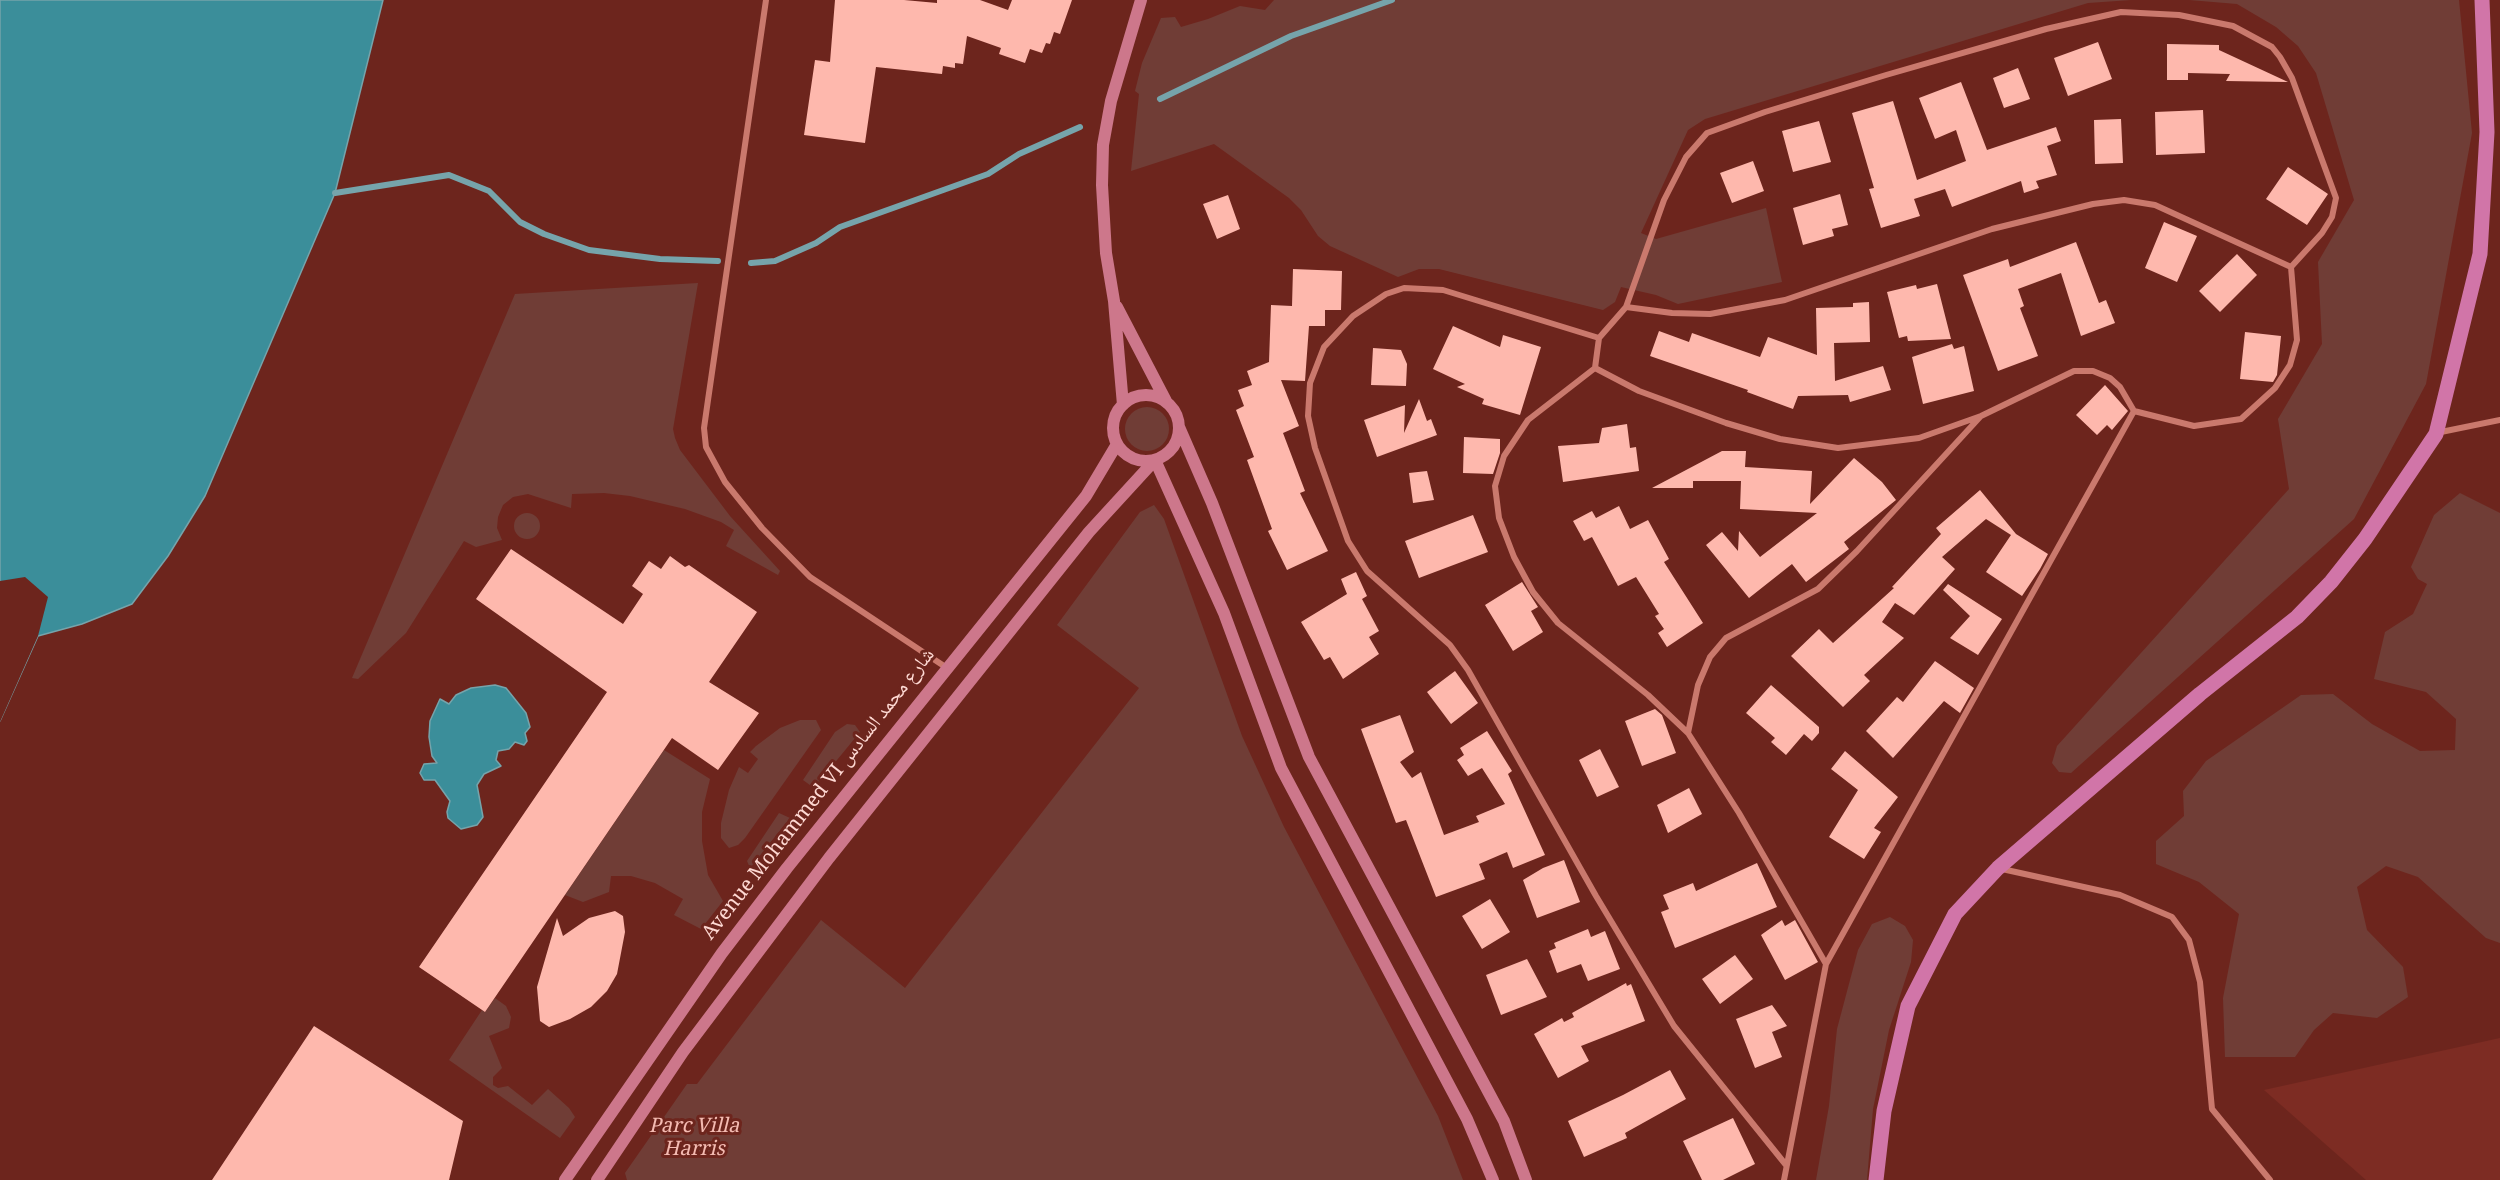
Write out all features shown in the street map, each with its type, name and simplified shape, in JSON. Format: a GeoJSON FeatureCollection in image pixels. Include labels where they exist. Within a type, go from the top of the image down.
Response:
{"type":"FeatureCollection","features":[{"type":"Feature","properties":{"kind":"main road"},"geometry":{"type":"LineString","coordinates":[[1142,0],[1111,101],[1103,145],[1102,185],[1106,253],[1114,301],[1123,405],[1114,424],[1117,444],[1134,459],[1155,460]]}},
{"type":"Feature","properties":{"kind":"main road"},"geometry":{"type":"LineString","coordinates":[[1876,1180],[1884,1112],[1908,1006],[1955,914],[1998,868],[2200,694],[2297,617],[2331,582],[2436,434],[2480,254],[2487,132],[2482,0]]}},
{"type":"Feature","properties":{"kind":"main road"},"geometry":{"type":"LineString","coordinates":[[1114,301],[1166,402],[1177,417],[1309,757],[1504,1121],[1526,1180]]}},
{"type":"Feature","properties":{"kind":"main road"},"geometry":{"type":"LineString","coordinates":[[1123,405],[1144,395],[1166,402]]}},
{"type":"Feature","properties":{"kind":"main road"},"geometry":{"type":"LineString","coordinates":[[597,1180],[683,1052],[829,858],[1089,532],[1155,460],[1173,447],[1179,427]]}},
{"type":"Feature","properties":{"kind":"main road","name":"Avenue Mohammed VI شارع محمد السادس"},"geometry":{"type":"LineString","coordinates":[[565,1180],[722,953],[946,668],[1086,496],[1117,444]]}},
{"type":"Feature","properties":{"kind":"main road"},"geometry":{"type":"LineString","coordinates":[[1155,460],[1224,613],[1281,768],[1467,1119],[1493,1180]]}},
{"type":"Feature","properties":{"kind":"street"},"geometry":{"type":"LineString","coordinates":[[766,0],[704,428],[706,447],[713,463],[762,528],[810,577],[946,668]]}},
{"type":"Feature","properties":{"kind":"street"},"geometry":{"type":"LineString","coordinates":[[1595,368],[1639,391],[1726,423],[1780,439],[1838,448],[1919,438],[1981,416],[2074,371],[2093,371],[2110,378],[2120,387],[2134,411],[2194,426],[2241,419],[2275,388],[2290,365],[2297,340],[2291,267],[2327,225],[2332,217],[2336,198],[2292,78],[2272,47],[2234,26],[2179,15],[2121,12],[2056,26],[1886,75],[1765,112],[1707,133],[1686,157],[1664,200],[1626,307],[1599,338],[1595,368],[1528,420],[1504,456],[1495,486],[1499,518],[1514,557],[1533,592],[1558,623],[1648,695],[1688,733],[1739,813],[1826,964]]}},
{"type":"Feature","properties":{"kind":"street"},"geometry":{"type":"LineString","coordinates":[[1626,307],[1672,313],[1710,314],[1785,300],[1992,229],[2093,204],[2124,200],[2155,205],[2291,267]]}},
{"type":"Feature","properties":{"kind":"street"},"geometry":{"type":"LineString","coordinates":[[1599,338],[1443,290],[1404,288],[1386,294],[1353,316],[1336,331],[1324,347],[1310,383],[1308,416],[1315,448],[1348,541],[1367,571],[1450,645],[1468,670],[1596,896],[1674,1026],[1786,1165]]}},
{"type":"Feature","properties":{"kind":"street"},"geometry":{"type":"LineString","coordinates":[[1784,1180],[1826,964],[2134,411]]}},
{"type":"Feature","properties":{"kind":"street"},"geometry":{"type":"LineString","coordinates":[[1688,733],[1698,685],[1710,657],[1726,638],[1818,589],[1981,416]]}},
{"type":"Feature","properties":{"kind":"street"},"geometry":{"type":"LineString","coordinates":[[2436,434],[2500,420]]}},
{"type":"Feature","properties":{"kind":"street"},"geometry":{"type":"LineString","coordinates":[[1998,868],[2120,895],[2172,917],[2189,940],[2200,982],[2212,1109],[2270,1180]]}},
{"type":"Feature","properties":{"kind":"shaded area"},"geometry":{"type":"Polygon","coordinates":[[[2500,1038],[2500,1180],[2366,1180],[2264,1090],[2500,1038]]]}},
{"type":"Feature","properties":{"kind":"green space"},"geometry":{"type":"Polygon","coordinates":[[[1274,0],[2131,0],[2088,3],[1705,119],[1688,130],[1641,233],[1656,239],[1766,208],[1782,282],[1678,304],[1656,295],[1621,287],[1615,302],[1603,310],[1439,269],[1419,269],[1398,277],[1330,246],[1318,236],[1301,210],[1289,198],[1214,144],[1131,171],[1139,94],[1135,91],[1142,63],[1161,18],[1175,17],[1181,27],[1240,6],[1265,10],[1274,0]]]}},
{"type":"Feature","properties":{"kind":"green space"},"geometry":{"type":"Polygon","coordinates":[[[2189,0],[2459,0],[2472,133],[2426,384],[2354,519],[2071,773],[2059,772],[2052,763],[2057,746],[2289,489],[2278,419],[2322,344],[2318,262],[2354,200],[2316,73],[2298,46],[2276,27],[2237,4],[2189,0]]]}},
{"type":"Feature","properties":{"kind":"green space"},"geometry":{"type":"Polygon","coordinates":[[[698,283],[673,429],[675,438],[680,450],[730,516],[780,571],[778,575],[726,546],[734,530],[721,522],[685,509],[630,496],[604,493],[572,494],[571,508],[528,494],[513,497],[503,505],[498,517],[497,528],[502,540],[476,547],[464,541],[406,633],[358,679],[352,678],[515,294],[698,283]]]}},
{"type":"Feature","properties":{"kind":"green space"},"geometry":{"type":"Polygon","coordinates":[[[1147,407],[1162,414],[1169,429],[1162,444],[1147,451],[1132,444],[1125,429],[1132,414],[1147,407]]]}},
{"type":"Feature","properties":{"kind":"green space"},"geometry":{"type":"Polygon","coordinates":[[[2460,493],[2500,513],[2500,943],[2486,938],[2418,877],[2386,866],[2357,887],[2367,930],[2403,967],[2408,997],[2377,1018],[2333,1013],[2314,1030],[2295,1057],[2225,1057],[2223,998],[2239,914],[2199,882],[2156,864],[2156,841],[2184,816],[2183,791],[2206,761],[2301,695],[2333,694],[2372,724],[2420,751],[2455,750],[2456,719],[2426,692],[2374,679],[2385,632],[2413,614],[2427,584],[2418,579],[2411,567],[2434,515],[2460,493]]]}},
{"type":"Feature","properties":{"kind":"green space","name":"Parc Villa Harris"},"geometry":{"type":"Polygon","coordinates":[[[1154,505],[1164,519],[1242,736],[1284,827],[1438,1116],[1463,1180],[627,1180],[625,1173],[687,1084],[697,1084],[821,920],[905,988],[1139,688],[1057,625],[1140,512],[1154,505]]]}},
{"type":"Feature","properties":{"kind":"green space"},"geometry":{"type":"Polygon","coordinates":[[[527,513],[536,517],[540,526],[536,535],[527,539],[518,535],[514,526],[518,517],[527,513]]]}},
{"type":"Feature","properties":{"kind":"green space"},"geometry":{"type":"Polygon","coordinates":[[[800,720],[816,720],[821,730],[745,838],[738,845],[729,848],[721,838],[721,823],[729,790],[739,767],[748,773],[758,759],[750,752],[780,728],[800,720]]]}},
{"type":"Feature","properties":{"kind":"green space"},"geometry":{"type":"Polygon","coordinates":[[[847,724],[855,725],[860,732],[814,788],[803,780],[835,732],[847,724]]]}},
{"type":"Feature","properties":{"kind":"green space"},"geometry":{"type":"Polygon","coordinates":[[[664,750],[710,779],[702,812],[702,841],[708,875],[723,901],[701,929],[674,915],[683,899],[655,883],[631,876],[611,876],[609,892],[583,902],[565,895],[664,750]]]}},
{"type":"Feature","properties":{"kind":"green space"},"geometry":{"type":"Polygon","coordinates":[[[779,813],[790,818],[750,868],[747,861],[779,813]]]}},
{"type":"Feature","properties":{"kind":"green space"},"geometry":{"type":"Polygon","coordinates":[[[1890,917],[1905,926],[1913,940],[1911,962],[1889,1030],[1873,1109],[1867,1180],[1816,1180],[1829,1106],[1837,1029],[1858,950],[1872,924],[1890,917]]]}},
{"type":"Feature","properties":{"kind":"green space"},"geometry":{"type":"Polygon","coordinates":[[[495,998],[506,1006],[511,1017],[509,1028],[489,1036],[502,1068],[493,1077],[493,1085],[498,1088],[508,1086],[532,1105],[548,1089],[569,1108],[575,1117],[560,1138],[449,1060],[482,1010],[485,1012],[495,998]]]}},
{"type":"Feature","properties":{"kind":"water"},"geometry":{"type":"Polygon","coordinates":[[[0,0],[383,0],[335,193],[205,496],[168,556],[132,604],[82,624],[38,636],[0,721],[0,0]]]}},
{"type":"Feature","properties":{"kind":"water"},"geometry":{"type":"Polygon","coordinates":[[[495,685],[506,688],[526,713],[530,727],[525,733],[527,741],[524,745],[515,742],[509,749],[498,751],[496,760],[501,766],[484,774],[477,785],[483,817],[477,825],[461,829],[448,818],[450,801],[435,780],[424,780],[420,773],[424,764],[437,763],[432,756],[429,737],[430,721],[440,699],[449,704],[456,695],[471,688],[495,685]]]}},
{"type":"Feature","properties":{"kind":"pier"},"geometry":{"type":"Polygon","coordinates":[[[25,577],[48,597],[38,636],[0,722],[0,581],[25,577]]]}},
{"type":"Feature","properties":{"kind":"building"},"geometry":{"type":"Polygon","coordinates":[[[835,0],[904,0],[937,3],[937,0],[980,0],[1008,10],[1012,0],[1072,0],[1060,34],[1054,32],[1050,44],[1046,43],[1042,53],[1030,49],[1025,63],[999,54],[1001,48],[967,36],[963,64],[955,63],[955,68],[943,66],[942,74],[876,67],[865,143],[804,135],[815,60],[830,62],[835,0]]]}},
{"type":"Feature","properties":{"kind":"building"},"geometry":{"type":"Polygon","coordinates":[[[2098,42],[2112,79],[2068,96],[2054,58],[2098,42]]]}},
{"type":"Feature","properties":{"kind":"building"},"geometry":{"type":"Polygon","coordinates":[[[2167,44],[2219,45],[2219,50],[2288,82],[2226,81],[2230,74],[2188,73],[2188,80],[2167,80],[2167,44]]]}},
{"type":"Feature","properties":{"kind":"building"},"geometry":{"type":"Polygon","coordinates":[[[2018,68],[2030,99],[2004,108],[1993,78],[2018,68]]]}},
{"type":"Feature","properties":{"kind":"building"},"geometry":{"type":"Polygon","coordinates":[[[1961,82],[1987,150],[2056,127],[2061,141],[2047,146],[2057,175],[2036,181],[2039,188],[2024,193],[2021,181],[1952,207],[1945,189],[1914,199],[1920,216],[1881,228],[1869,189],[1874,188],[1852,113],[1893,101],[1917,180],[1966,161],[1956,130],[1935,139],[1919,98],[1961,82]]]}},
{"type":"Feature","properties":{"kind":"building"},"geometry":{"type":"Polygon","coordinates":[[[2203,110],[2205,153],[2156,155],[2155,112],[2203,110]]]}},
{"type":"Feature","properties":{"kind":"building"},"geometry":{"type":"Polygon","coordinates":[[[2121,119],[2123,163],[2095,164],[2094,120],[2121,119]]]}},
{"type":"Feature","properties":{"kind":"building"},"geometry":{"type":"Polygon","coordinates":[[[1819,121],[1831,162],[1793,172],[1782,131],[1819,121]]]}},
{"type":"Feature","properties":{"kind":"building"},"geometry":{"type":"Polygon","coordinates":[[[1753,161],[1764,191],[1732,203],[1720,173],[1753,161]]]}},
{"type":"Feature","properties":{"kind":"building"},"geometry":{"type":"Polygon","coordinates":[[[2288,167],[2328,194],[2307,225],[2266,199],[2288,167]]]}},
{"type":"Feature","properties":{"kind":"building"},"geometry":{"type":"Polygon","coordinates":[[[1840,194],[1848,225],[1832,229],[1834,236],[1803,245],[1793,208],[1840,194]]]}},
{"type":"Feature","properties":{"kind":"building"},"geometry":{"type":"Polygon","coordinates":[[[1228,195],[1240,229],[1217,239],[1203,204],[1228,195]]]}},
{"type":"Feature","properties":{"kind":"building"},"geometry":{"type":"Polygon","coordinates":[[[2164,222],[2197,236],[2177,282],[2145,268],[2164,222]]]}},
{"type":"Feature","properties":{"kind":"building"},"geometry":{"type":"Polygon","coordinates":[[[2076,242],[2099,303],[2106,300],[2115,323],[2081,336],[2061,273],[2018,289],[2024,306],[2020,308],[2038,356],[1998,371],[1963,275],[2008,259],[2010,267],[2076,242]]]}},
{"type":"Feature","properties":{"kind":"building"},"geometry":{"type":"Polygon","coordinates":[[[2237,254],[2257,275],[2220,312],[2199,291],[2237,254]]]}},
{"type":"Feature","properties":{"kind":"building"},"geometry":{"type":"Polygon","coordinates":[[[1293,269],[1342,271],[1341,310],[1325,310],[1325,326],[1309,326],[1305,381],[1281,380],[1299,426],[1283,433],[1305,491],[1300,493],[1328,551],[1287,570],[1268,531],[1272,529],[1247,460],[1254,457],[1236,410],[1244,406],[1238,390],[1252,385],[1247,371],[1269,362],[1271,305],[1292,306],[1293,269]]]}},
{"type":"Feature","properties":{"kind":"building"},"geometry":{"type":"Polygon","coordinates":[[[1937,284],[1951,339],[1908,341],[1907,336],[1899,338],[1887,292],[1916,285],[1917,289],[1937,284]]]}},
{"type":"Feature","properties":{"kind":"building"},"geometry":{"type":"Polygon","coordinates":[[[1869,302],[1870,342],[1834,343],[1835,381],[1883,366],[1891,390],[1850,402],[1848,395],[1798,396],[1793,409],[1747,392],[1748,390],[1650,356],[1659,331],[1689,342],[1692,333],[1760,357],[1768,337],[1817,355],[1816,308],[1853,307],[1853,303],[1869,302]]]}},
{"type":"Feature","properties":{"kind":"building"},"geometry":{"type":"Polygon","coordinates":[[[1453,326],[1500,347],[1503,335],[1541,347],[1520,415],[1482,404],[1484,399],[1457,387],[1465,384],[1433,369],[1453,326]]]}},
{"type":"Feature","properties":{"kind":"building"},"geometry":{"type":"Polygon","coordinates":[[[2245,332],[2281,336],[2277,375],[2273,382],[2240,379],[2245,332]]]}},
{"type":"Feature","properties":{"kind":"building"},"geometry":{"type":"Polygon","coordinates":[[[1952,344],[1954,349],[1964,346],[1974,391],[1923,404],[1912,357],[1952,344]]]}},
{"type":"Feature","properties":{"kind":"building"},"geometry":{"type":"Polygon","coordinates":[[[1373,348],[1401,350],[1407,364],[1406,386],[1371,385],[1373,348]]]}},
{"type":"Feature","properties":{"kind":"building"},"geometry":{"type":"Polygon","coordinates":[[[2105,385],[2128,411],[2112,430],[2107,425],[2097,435],[2076,415],[2105,385]]]}},
{"type":"Feature","properties":{"kind":"building"},"geometry":{"type":"Polygon","coordinates":[[[1419,399],[1427,421],[1431,419],[1437,435],[1377,457],[1364,420],[1405,405],[1404,433],[1419,399]]]}},
{"type":"Feature","properties":{"kind":"building"},"geometry":{"type":"Polygon","coordinates":[[[1627,424],[1630,448],[1636,447],[1639,471],[1563,482],[1558,446],[1599,443],[1602,428],[1627,424]]]}},
{"type":"Feature","properties":{"kind":"building"},"geometry":{"type":"Polygon","coordinates":[[[1464,437],[1500,439],[1500,453],[1493,474],[1463,473],[1464,437]]]}},
{"type":"Feature","properties":{"kind":"building"},"geometry":{"type":"Polygon","coordinates":[[[1722,451],[1746,451],[1745,467],[1812,471],[1810,504],[1854,458],[1882,482],[1896,500],[1844,542],[1849,549],[1806,582],[1792,564],[1749,598],[1706,545],[1722,532],[1738,551],[1739,531],[1760,557],[1817,513],[1740,509],[1741,481],[1693,481],[1693,488],[1652,488],[1722,451]]]}},
{"type":"Feature","properties":{"kind":"building"},"geometry":{"type":"Polygon","coordinates":[[[1427,471],[1434,500],[1413,503],[1409,473],[1427,471]]]}},
{"type":"Feature","properties":{"kind":"building"},"geometry":{"type":"Polygon","coordinates":[[[1980,490],[2016,534],[2048,554],[2040,569],[2022,596],[1986,572],[2011,535],[1986,519],[1942,557],[1955,569],[1914,615],[1895,603],[1882,622],[1904,638],[1864,675],[1870,681],[1843,707],[1791,656],[1819,629],[1833,643],[1894,588],[1892,587],[1941,534],[1936,528],[1980,490]]]}},
{"type":"Feature","properties":{"kind":"building"},"geometry":{"type":"Polygon","coordinates":[[[1619,506],[1630,529],[1648,520],[1669,559],[1664,562],[1703,623],[1667,647],[1658,633],[1664,629],[1655,616],[1659,614],[1636,577],[1618,586],[1592,537],[1584,541],[1573,521],[1592,511],[1596,518],[1619,506]]]}},
{"type":"Feature","properties":{"kind":"building"},"geometry":{"type":"Polygon","coordinates":[[[1473,515],[1488,552],[1419,578],[1405,541],[1473,515]]]}},
{"type":"Feature","properties":{"kind":"building"},"geometry":{"type":"Polygon","coordinates":[[[511,549],[623,624],[643,594],[632,586],[649,561],[661,569],[670,556],[685,567],[689,565],[757,612],[709,682],[759,713],[718,770],[672,738],[485,1012],[419,967],[607,692],[476,599],[511,549]]]}},
{"type":"Feature","properties":{"kind":"building"},"geometry":{"type":"Polygon","coordinates":[[[1356,572],[1367,596],[1362,599],[1379,631],[1369,637],[1379,654],[1343,679],[1330,657],[1324,660],[1301,622],[1347,594],[1341,579],[1356,572]]]}},
{"type":"Feature","properties":{"kind":"building"},"geometry":{"type":"Polygon","coordinates":[[[1522,582],[1538,607],[1531,611],[1543,632],[1513,651],[1485,605],[1522,582]]]}},
{"type":"Feature","properties":{"kind":"building"},"geometry":{"type":"Polygon","coordinates":[[[1948,584],[2002,619],[1978,655],[1950,638],[1970,616],[1943,590],[1948,584]]]}},
{"type":"Feature","properties":{"kind":"building"},"geometry":{"type":"Polygon","coordinates":[[[1935,661],[1974,688],[1960,713],[1944,701],[1893,758],[1866,731],[1897,697],[1903,702],[1935,661]]]}},
{"type":"Feature","properties":{"kind":"building"},"geometry":{"type":"Polygon","coordinates":[[[1455,671],[1478,703],[1451,724],[1427,692],[1455,671]]]}},
{"type":"Feature","properties":{"kind":"building"},"geometry":{"type":"Polygon","coordinates":[[[1771,685],[1819,727],[1819,733],[1812,741],[1804,734],[1786,755],[1771,742],[1775,738],[1746,713],[1771,685]]]}},
{"type":"Feature","properties":{"kind":"building"},"geometry":{"type":"Polygon","coordinates":[[[1655,709],[1662,715],[1676,753],[1642,766],[1625,721],[1655,709]]]}},
{"type":"Feature","properties":{"kind":"building"},"geometry":{"type":"Polygon","coordinates":[[[1400,715],[1414,752],[1400,762],[1412,778],[1421,772],[1444,835],[1479,822],[1476,816],[1505,804],[1482,768],[1468,776],[1457,760],[1464,755],[1460,748],[1487,731],[1512,771],[1508,774],[1545,855],[1513,868],[1507,852],[1479,864],[1485,879],[1436,897],[1406,820],[1396,823],[1361,729],[1400,715]]]}},
{"type":"Feature","properties":{"kind":"building"},"geometry":{"type":"Polygon","coordinates":[[[1600,749],[1619,787],[1597,797],[1579,760],[1600,749]]]}},
{"type":"Feature","properties":{"kind":"building"},"geometry":{"type":"Polygon","coordinates":[[[1845,751],[1898,797],[1874,828],[1881,832],[1864,859],[1829,837],[1858,790],[1831,769],[1845,751]]]}},
{"type":"Feature","properties":{"kind":"building"},"geometry":{"type":"Polygon","coordinates":[[[1689,788],[1702,814],[1668,833],[1657,805],[1689,788]]]}},
{"type":"Feature","properties":{"kind":"building"},"geometry":{"type":"Polygon","coordinates":[[[1564,860],[1580,902],[1537,918],[1523,880],[1543,868],[1564,860]]]}},
{"type":"Feature","properties":{"kind":"building"},"geometry":{"type":"Polygon","coordinates":[[[1757,863],[1777,907],[1675,948],[1661,912],[1669,909],[1663,895],[1693,883],[1696,891],[1757,863]]]}},
{"type":"Feature","properties":{"kind":"building"},"geometry":{"type":"Polygon","coordinates":[[[1490,899],[1510,932],[1482,949],[1462,916],[1490,899]]]}},
{"type":"Feature","properties":{"kind":"building"},"geometry":{"type":"Polygon","coordinates":[[[615,911],[623,916],[625,932],[617,974],[607,991],[591,1007],[570,1019],[549,1027],[540,1021],[537,987],[557,918],[563,936],[589,918],[615,911]]]}},
{"type":"Feature","properties":{"kind":"building"},"geometry":{"type":"Polygon","coordinates":[[[1782,920],[1785,926],[1795,920],[1818,962],[1785,980],[1761,935],[1782,920]]]}},
{"type":"Feature","properties":{"kind":"building"},"geometry":{"type":"Polygon","coordinates":[[[1588,929],[1591,937],[1605,931],[1620,969],[1588,981],[1581,964],[1557,973],[1549,951],[1556,948],[1554,943],[1588,929]]]}},
{"type":"Feature","properties":{"kind":"building"},"geometry":{"type":"Polygon","coordinates":[[[1735,955],[1753,979],[1720,1004],[1702,979],[1735,955]]]}},
{"type":"Feature","properties":{"kind":"building"},"geometry":{"type":"Polygon","coordinates":[[[1527,959],[1547,997],[1501,1015],[1486,975],[1527,959]]]}},
{"type":"Feature","properties":{"kind":"building"},"geometry":{"type":"Polygon","coordinates":[[[1626,983],[1627,986],[1631,984],[1645,1021],[1581,1046],[1589,1061],[1558,1078],[1534,1034],[1562,1018],[1564,1022],[1574,1017],[1572,1013],[1626,983]]]}},
{"type":"Feature","properties":{"kind":"building"},"geometry":{"type":"Polygon","coordinates":[[[1772,1005],[1787,1026],[1772,1032],[1782,1057],[1755,1068],[1736,1019],[1772,1005]]]}},
{"type":"Feature","properties":{"kind":"building"},"geometry":{"type":"Polygon","coordinates":[[[314,1026],[463,1121],[449,1180],[212,1180],[314,1026]]]}},
{"type":"Feature","properties":{"kind":"building"},"geometry":{"type":"Polygon","coordinates":[[[1670,1070],[1686,1099],[1625,1133],[1627,1138],[1584,1157],[1568,1121],[1670,1070]]]}},
{"type":"Feature","properties":{"kind":"building"},"geometry":{"type":"Polygon","coordinates":[[[1733,1118],[1755,1164],[1723,1180],[1702,1180],[1683,1141],[1733,1118]]]}},
{"type":"Feature","properties":{"kind":"waterway"},"geometry":{"type":"LineString","coordinates":[[1160,99],[1291,36],[1392,0]]}},
{"type":"Feature","properties":{"kind":"waterway"},"geometry":{"type":"LineString","coordinates":[[751,263],[775,261],[816,243],[840,227],[988,174],[1019,154],[1080,127]]}},
{"type":"Feature","properties":{"kind":"waterway"},"geometry":{"type":"LineString","coordinates":[[335,193],[449,175],[489,191],[520,222],[544,234],[589,250],[660,259],[718,261]]}}]}
